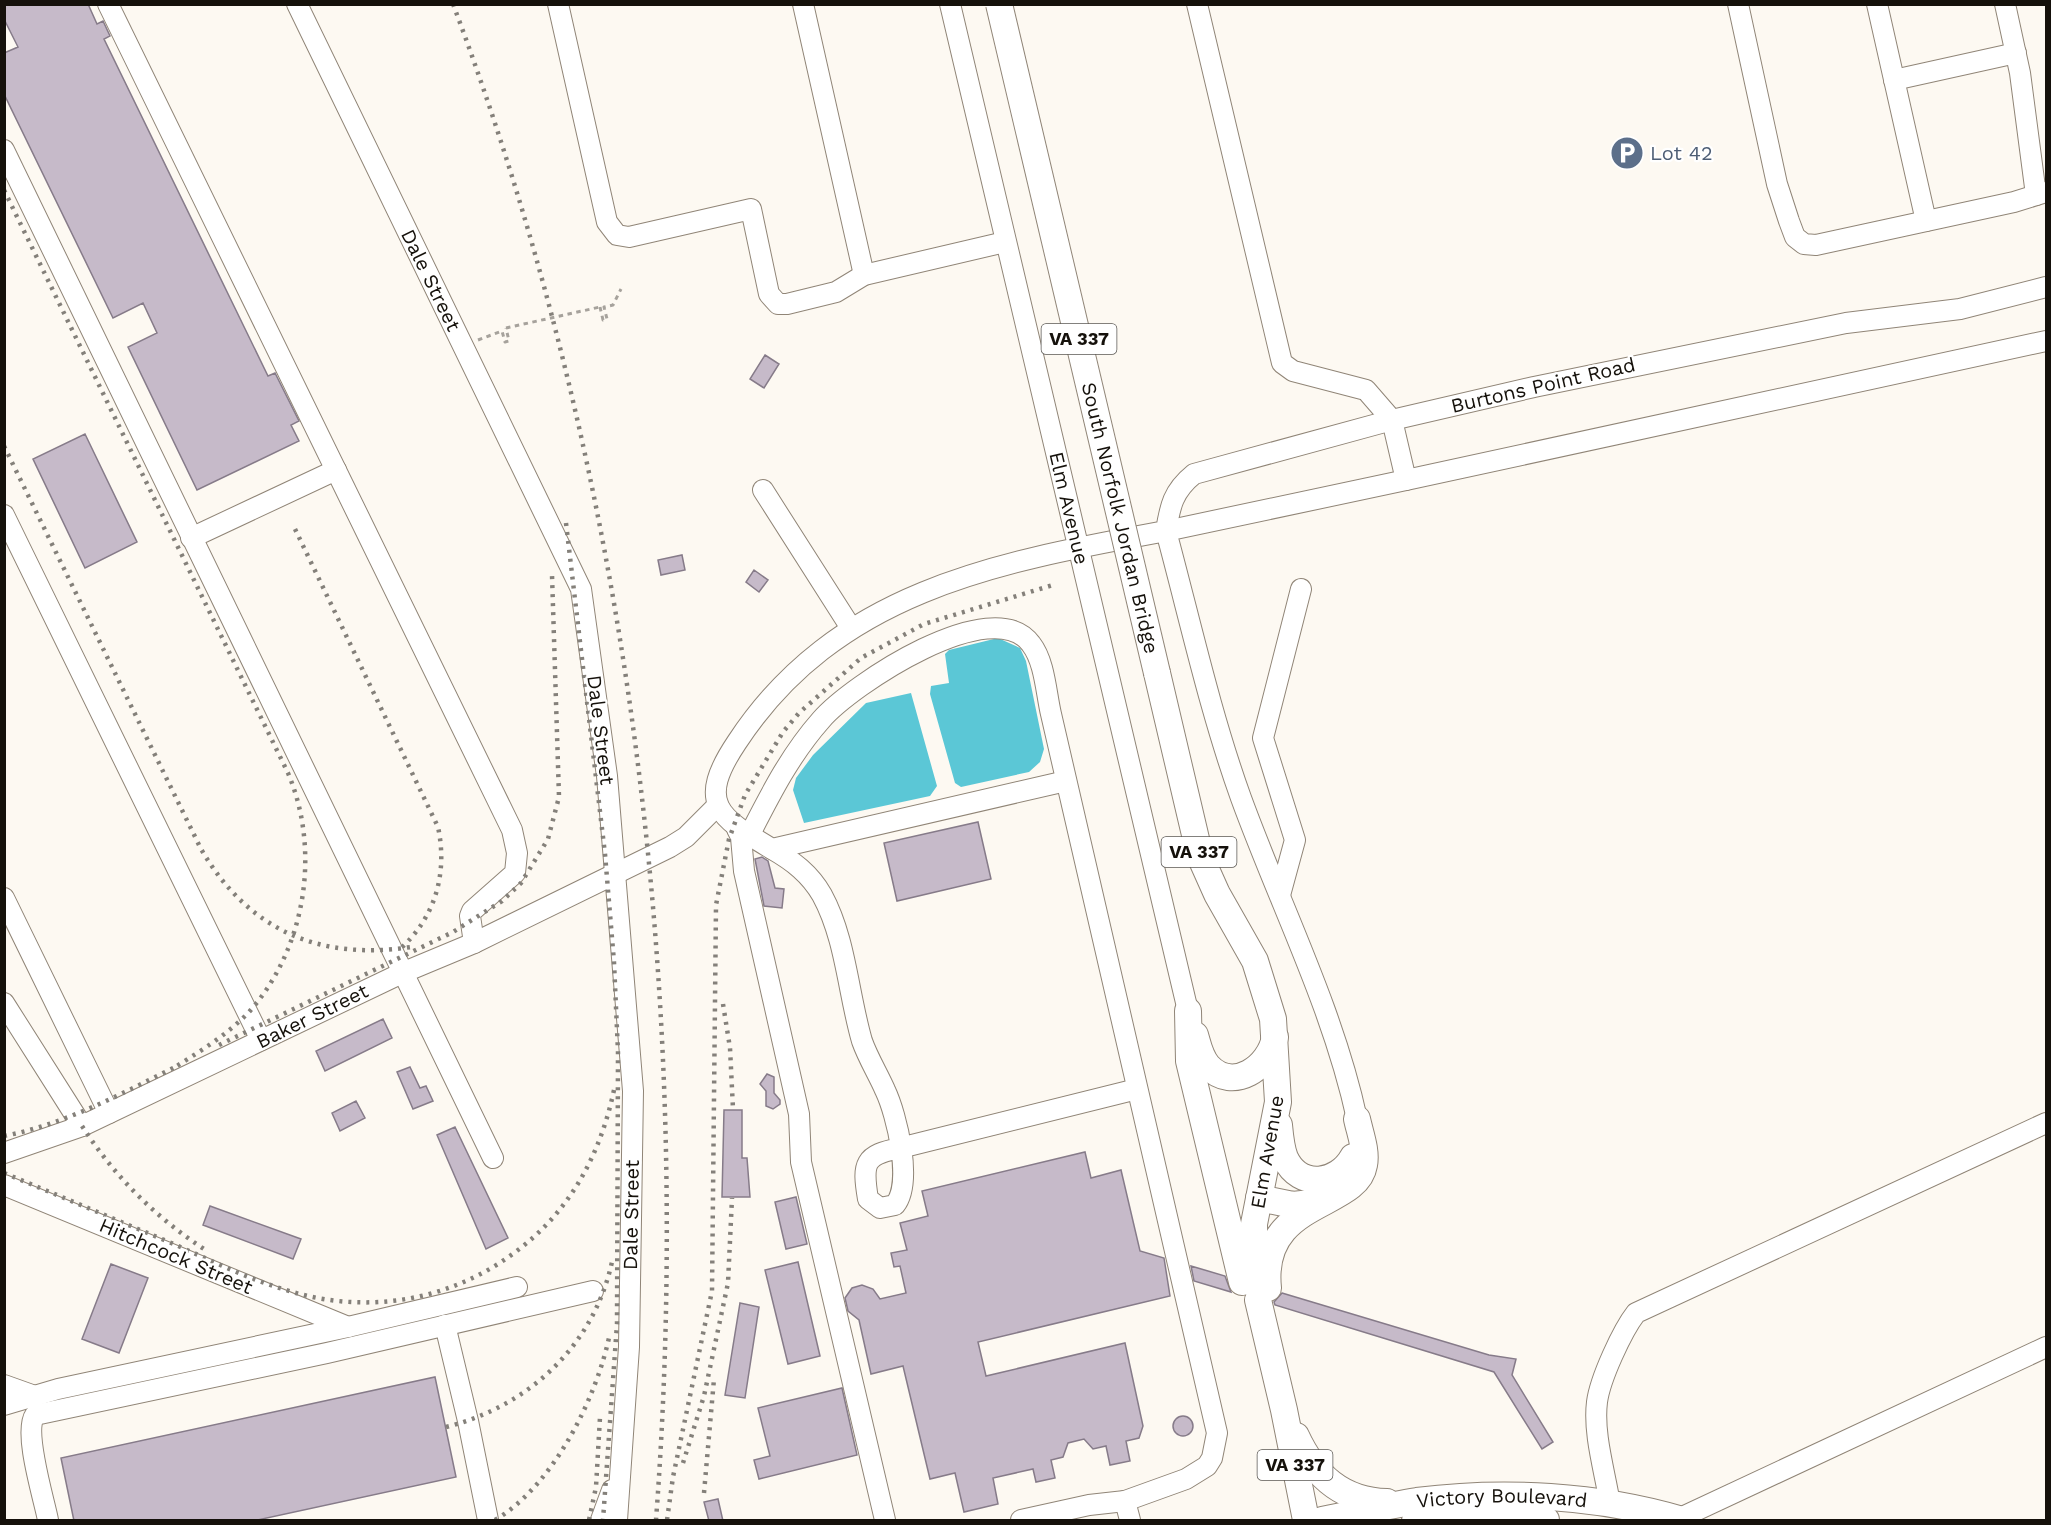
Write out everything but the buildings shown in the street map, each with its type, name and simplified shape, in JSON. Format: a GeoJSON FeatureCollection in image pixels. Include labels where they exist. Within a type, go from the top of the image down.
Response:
{"type":"FeatureCollection","features":[{"type":"Feature","properties":{"kind":"main road","name":"South Norfolk Jordan Bridge"},"geometry":{"type":"LineString","coordinates":[[999,4],[1200,856],[1217,894],[1255,961],[1274,1027]]}},
{"type":"Feature","properties":{"kind":"main road"},"geometry":{"type":"LineString","coordinates":[[1188,1011],[1200,1054],[1210,1068],[1223,1075],[1240,1076],[1257,1069],[1270,1056],[1274,1027]]}},
{"type":"Feature","properties":{"kind":"main road"},"geometry":{"type":"LineString","coordinates":[[1188,1011],[1189,1061],[1257,1293],[1275,1373]]}},
{"type":"Feature","properties":{"kind":"main road","name":"Elm Avenue"},"geometry":{"type":"LineString","coordinates":[[1257,1293],[1253,1246],[1259,1198],[1278,1102],[1274,1027]]}},
{"type":"Feature","properties":{"kind":"main road"},"geometry":{"type":"LineString","coordinates":[[1278,1102],[1280,1131],[1286,1158],[1296,1172],[1315,1180],[1337,1176],[1349,1164],[1357,1146],[1357,1119]]}},
{"type":"Feature","properties":{"kind":"main road"},"geometry":{"type":"LineString","coordinates":[[1257,1293],[1277,1241],[1296,1218],[1320,1202],[1350,1187],[1363,1172],[1365,1155],[1357,1119]]}},
{"type":"Feature","properties":{"kind":"main road"},"geometry":{"type":"LineString","coordinates":[[1259,1198],[1293,1205],[1320,1202]]}},
{"type":"Feature","properties":{"kind":"main road","name":"VA 337"},"geometry":{"type":"LineString","coordinates":[[1257,1293],[1284,1410],[1306,1521]]}},
{"type":"Feature","properties":{"kind":"main road"},"geometry":{"type":"LineString","coordinates":[[1284,1410],[1306,1459],[1331,1484],[1351,1496],[1414,1511]]}},
{"type":"Feature","properties":{"kind":"main road","name":"Victory Boulevard"},"geometry":{"type":"LineString","coordinates":[[1322,1521],[1414,1511],[1498,1496],[1610,1504],[1642,1516],[1680,1520]]}},
{"type":"Feature","properties":{"kind":"main road","name":"Victory Boulevard"},"geometry":{"type":"LineString","coordinates":[[1414,1511],[1546,1521]]}},
{"type":"Feature","properties":{"kind":"street"},"geometry":{"type":"LineString","coordinates":[[108,4],[512,830],[517,853],[515,873],[510,880],[472,911],[470,916],[474,943]]}},
{"type":"Feature","properties":{"kind":"street","name":"Dale Street"},"geometry":{"type":"LineString","coordinates":[[297,4],[581,590],[604,753],[633,1091],[628,1347],[623,1460],[617,1521]]}},
{"type":"Feature","properties":{"kind":"street"},"geometry":{"type":"LineString","coordinates":[[558,4],[607,222],[613,232],[629,237],[751,209],[769,294],[778,304],[787,304],[836,292],[864,275],[1005,242]]}},
{"type":"Feature","properties":{"kind":"street"},"geometry":{"type":"LineString","coordinates":[[803,4],[864,275]]}},
{"type":"Feature","properties":{"kind":"street","name":"Elm Avenue"},"geometry":{"type":"LineString","coordinates":[[950,4],[1188,1011]]}},
{"type":"Feature","properties":{"kind":"street"},"geometry":{"type":"LineString","coordinates":[[1197,4],[1282,363],[1293,370],[1366,390],[1392,420],[1406,480]]}},
{"type":"Feature","properties":{"kind":"street"},"geometry":{"type":"LineString","coordinates":[[1738,4],[1777,184],[1795,237],[1804,244],[1816,245],[2041,193],[2005,4]]}},
{"type":"Feature","properties":{"kind":"street"},"geometry":{"type":"LineString","coordinates":[[1877,4],[1926,221]]}},
{"type":"Feature","properties":{"kind":"street"},"geometry":{"type":"LineString","coordinates":[[1894,80],[2016,53]]}},
{"type":"Feature","properties":{"kind":"street"},"geometry":{"type":"LineString","coordinates":[[4,150],[493,1158]]}},
{"type":"Feature","properties":{"kind":"street","name":"Burtons Point Road"},"geometry":{"type":"LineString","coordinates":[[1166,531],[1172,499],[1181,484],[1194,474],[1392,420],[1667,358],[1846,323],[1960,309],[2046,287]]}},
{"type":"Feature","properties":{"kind":"street"},"geometry":{"type":"LineString","coordinates":[[1137,1089],[900,1148],[887,1093],[870,1060],[857,1020],[832,916],[814,881],[789,858],[743,832],[724,817],[718,805],[716,792],[718,773],[746,728],[789,676],[851,628],[871,616],[926,590],[987,570],[1080,547],[1406,480],[2046,341]]}},
{"type":"Feature","properties":{"kind":"street"},"geometry":{"type":"LineString","coordinates":[[191,538],[336,470]]}},
{"type":"Feature","properties":{"kind":"street"},"geometry":{"type":"LineString","coordinates":[[763,490],[851,628]]}},
{"type":"Feature","properties":{"kind":"street"},"geometry":{"type":"LineString","coordinates":[[4,515],[261,1040]]}},
{"type":"Feature","properties":{"kind":"street"},"geometry":{"type":"LineString","coordinates":[[1166,531],[1213,707],[1234,775],[1311,972],[1351,1092],[1357,1119]]}},
{"type":"Feature","properties":{"kind":"street"},"geometry":{"type":"LineString","coordinates":[[1280,895],[1295,840],[1263,738],[1301,589]]}},
{"type":"Feature","properties":{"kind":"street"},"geometry":{"type":"LineString","coordinates":[[885,1521],[801,1162],[799,1114],[744,871],[741,837],[788,764],[822,719],[841,700],[871,678],[909,656],[942,641],[984,629],[1012,631],[1022,635],[1037,654],[1217,1433],[1212,1458],[1199,1473],[1127,1511],[1089,1505],[1021,1521]]}},
{"type":"Feature","properties":{"kind":"street"},"geometry":{"type":"LineString","coordinates":[[772,849],[1066,781]]}},
{"type":"Feature","properties":{"kind":"street","name":"Baker Street"},"geometry":{"type":"LineString","coordinates":[[4,1153],[82,1126],[402,973],[474,943],[686,837],[718,805]]}},
{"type":"Feature","properties":{"kind":"street"},"geometry":{"type":"LineString","coordinates":[[4,898],[110,1113]]}},
{"type":"Feature","properties":{"kind":"street"},"geometry":{"type":"LineString","coordinates":[[4,1003],[82,1126]]}},
{"type":"Feature","properties":{"kind":"street"},"geometry":{"type":"LineString","coordinates":[[1610,1504],[1597,1425],[1597,1401],[1623,1329],[1636,1313],[2046,1123]]}},
{"type":"Feature","properties":{"kind":"street","name":"Hitchcock Street"},"geometry":{"type":"LineString","coordinates":[[4,1185],[348,1327]]}},
{"type":"Feature","properties":{"kind":"street"},"geometry":{"type":"LineString","coordinates":[[4,1405],[32,1395],[348,1327],[517,1287]]}},
{"type":"Feature","properties":{"kind":"street"},"geometry":{"type":"LineString","coordinates":[[48,1521],[32,1438],[31,1421],[35,1415],[592,1291]]}},
{"type":"Feature","properties":{"kind":"street"},"geometry":{"type":"LineString","coordinates":[[445,1325],[468,1421],[488,1521]]}},
{"type":"Feature","properties":{"kind":"street"},"geometry":{"type":"LineString","coordinates":[[1680,1520],[2046,1347]]}},
{"type":"Feature","properties":{"kind":"street"},"geometry":{"type":"LineString","coordinates":[[4,1385],[32,1395]]}},
{"type":"Feature","properties":{"kind":"street"},"geometry":{"type":"LineString","coordinates":[[601,1521],[623,1460]]}},
{"type":"Feature","properties":{"kind":"path"},"geometry":{"type":"LineString","coordinates":[[492,333],[502,331],[505,342],[509,340],[506,328],[600,307],[603,320],[607,319],[604,308],[613,305],[621,289]]}},
{"type":"Feature","properties":{"kind":"water"},"geometry":{"type":"Polygon","coordinates":[[[998,638],[1020,648],[1026,661],[1044,749],[1040,762],[1029,772],[961,787],[955,783],[930,694],[931,686],[949,683],[945,654],[949,650],[998,638]]]}},
{"type":"Feature","properties":{"kind":"water"},"geometry":{"type":"Polygon","coordinates":[[[911,693],[937,786],[930,796],[804,823],[793,790],[796,778],[813,755],[866,703],[911,693]]]}},
{"type":"Feature","properties":{"kind":"railway"},"geometry":{"type":"LineString","coordinates":[[453,4],[515,186],[566,372],[606,560],[636,751],[656,943],[666,1136],[666,1328],[656,1520]]}},
{"type":"Feature","properties":{"kind":"railway"},"geometry":{"type":"LineString","coordinates":[[4,190],[288,773],[298,803],[304,834],[305,866],[302,898],[295,929],[284,959],[268,987],[249,1012],[222,1036],[172,1069]]}},
{"type":"Feature","properties":{"kind":"railway"},"geometry":{"type":"LineString","coordinates":[[4,446],[201,849],[220,877],[241,900],[264,919],[289,934],[317,944],[346,949],[377,950],[411,947]]}},
{"type":"Feature","properties":{"kind":"railway"},"geometry":{"type":"LineString","coordinates":[[566,523],[605,854],[614,962],[618,1052],[617,1324],[603,1520]]}},
{"type":"Feature","properties":{"kind":"railway"},"geometry":{"type":"LineString","coordinates":[[295,529],[438,827],[441,862],[436,894],[422,924],[399,950]]}},
{"type":"Feature","properties":{"kind":"railway"},"geometry":{"type":"LineString","coordinates":[[219,1045],[453,932],[502,901],[521,883],[548,839],[559,797],[552,575]]}},
{"type":"Feature","properties":{"kind":"railway"},"geometry":{"type":"LineString","coordinates":[[667,1520],[673,1477],[712,1291],[716,905],[729,839],[745,795],[783,732],[799,713],[861,658],[924,624],[1053,585]]}},
{"type":"Feature","properties":{"kind":"railway"},"geometry":{"type":"LineString","coordinates":[[723,1004],[730,1048],[733,1109]]}},
{"type":"Feature","properties":{"kind":"railway"},"geometry":{"type":"LineString","coordinates":[[4,1136],[72,1116],[179,1065]]}},
{"type":"Feature","properties":{"kind":"railway"},"geometry":{"type":"LineString","coordinates":[[4,1173],[272,1286],[315,1298],[345,1302],[404,1299],[433,1293],[462,1283],[488,1270],[534,1237],[566,1201],[591,1160],[614,1090]]}},
{"type":"Feature","properties":{"kind":"railway"},"geometry":{"type":"LineString","coordinates":[[82,1126],[108,1162],[138,1195],[171,1225],[207,1251]]}},
{"type":"Feature","properties":{"kind":"railway"},"geometry":{"type":"LineString","coordinates":[[683,1463],[704,1396],[728,1283],[732,1198]]}},
{"type":"Feature","properties":{"kind":"railway"},"geometry":{"type":"LineString","coordinates":[[446,1427],[477,1417],[505,1404],[531,1387],[555,1367],[575,1343],[592,1317],[613,1257]]}},
{"type":"Feature","properties":{"kind":"railway"},"geometry":{"type":"LineString","coordinates":[[495,1520],[516,1505],[536,1486],[569,1438],[595,1385],[610,1333]]}},
{"type":"Feature","properties":{"kind":"railway"},"geometry":{"type":"LineString","coordinates":[[704,1493],[714,1379]]}},
{"type":"Feature","properties":{"kind":"railway"},"geometry":{"type":"LineString","coordinates":[[589,1520],[596,1487],[600,1417]]}},
{"type":"Feature","properties":{"kind":"place","name":"Lot 42"},"geometry":{"type":"Point","coordinates":[1627,153]}}]}
